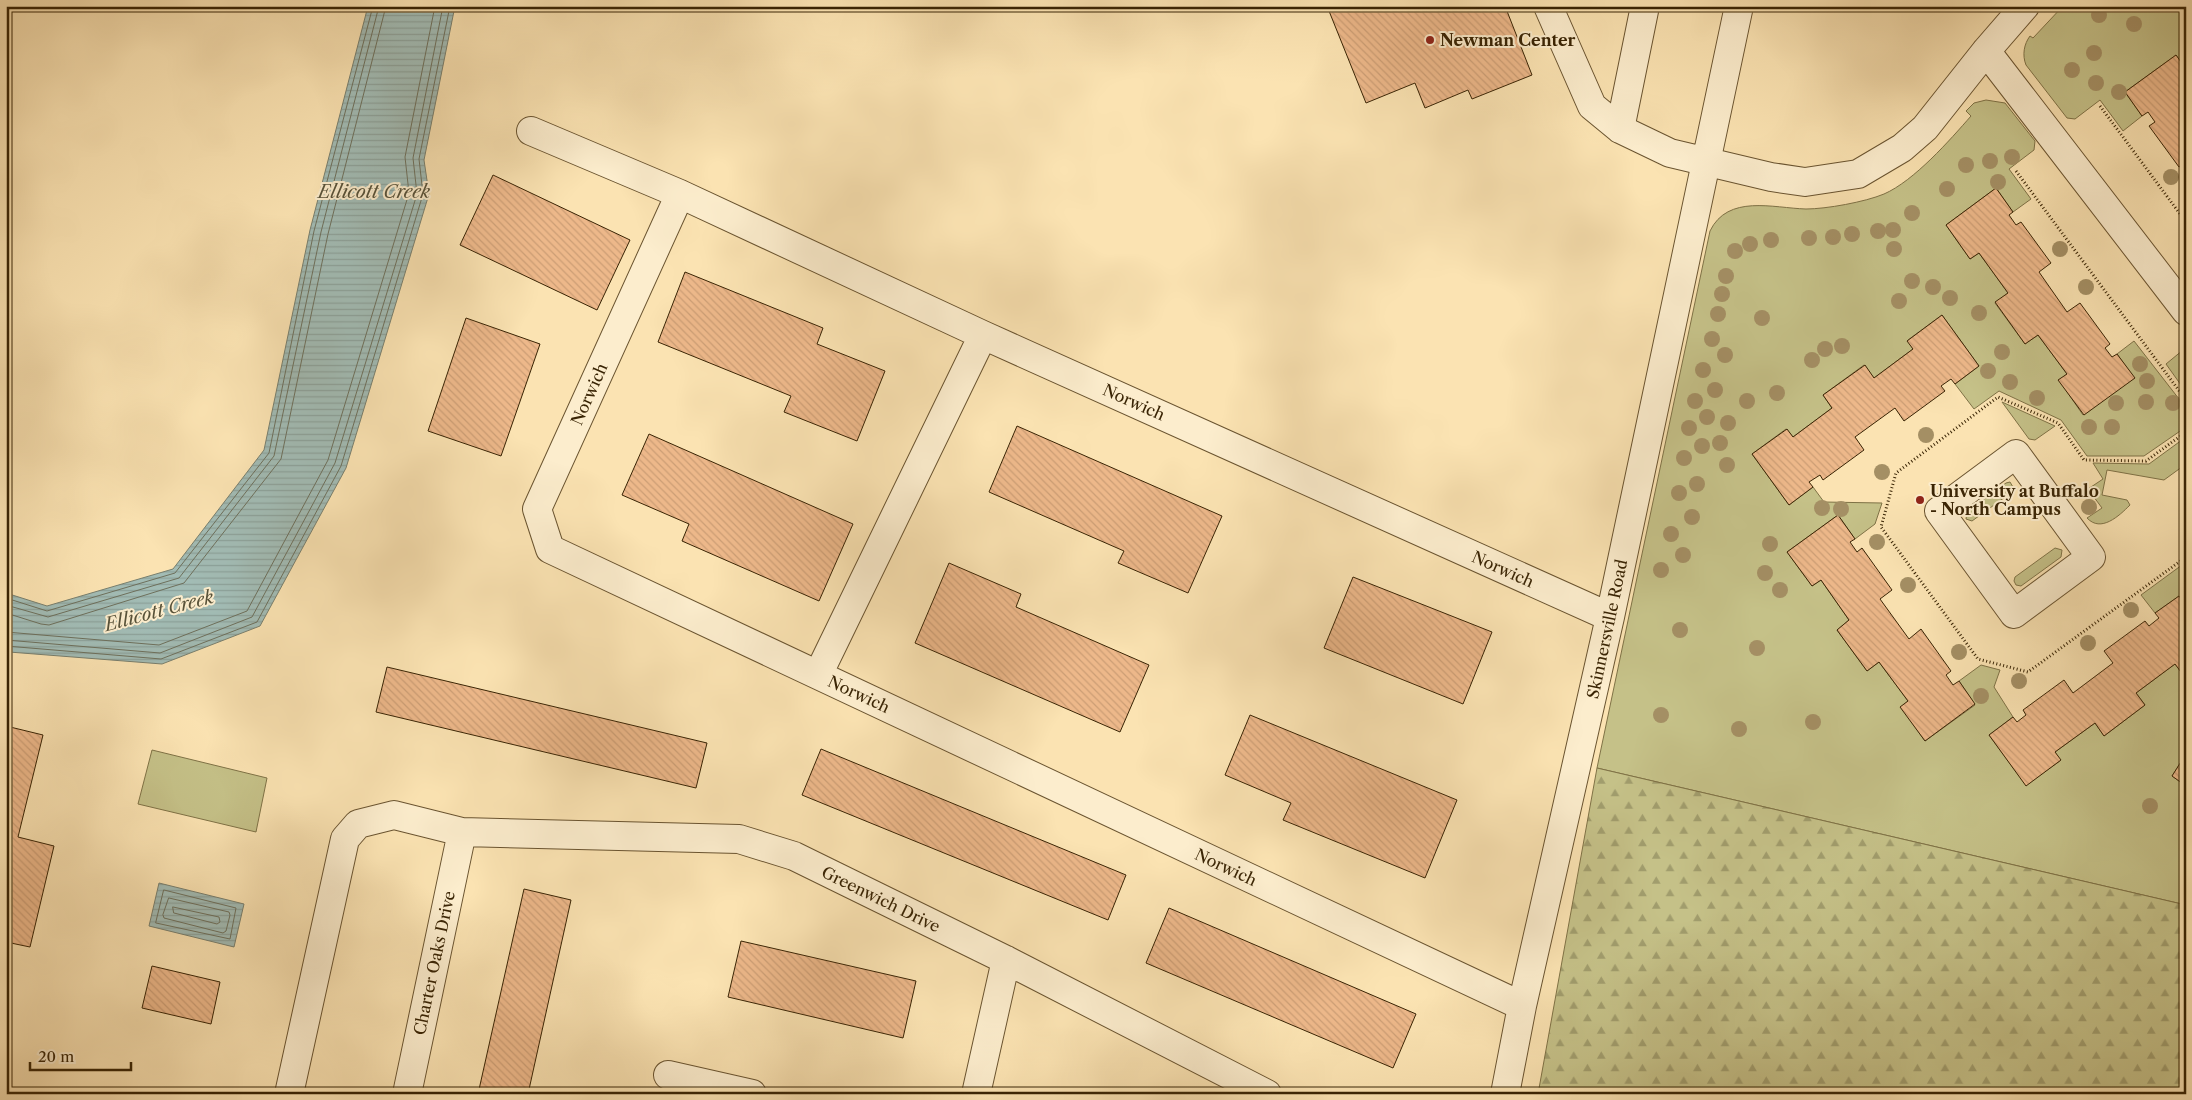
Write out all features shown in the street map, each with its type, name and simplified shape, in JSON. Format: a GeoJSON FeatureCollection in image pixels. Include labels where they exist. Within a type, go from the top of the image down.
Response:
{"type":"FeatureCollection","features":[{"type":"Feature","properties":{"kind":"street"},"geometry":{"type":"LineString","coordinates":[[1548,6],[1592,106],[1620,129],[1670,153],[1771,177],[1805,182],[1858,174],[1902,148],[1926,128],[1986,51],[2025,6]]}},
{"type":"Feature","properties":{"kind":"street"},"geometry":{"type":"LineString","coordinates":[[1620,129],[1646,6]]}},
{"type":"Feature","properties":{"kind":"street","name":"Skinnersville Road"},"geometry":{"type":"LineString","coordinates":[[1505,1094],[1522,1006],[1610,617],[1739,6]]}},
{"type":"Feature","properties":{"kind":"street"},"geometry":{"type":"LineString","coordinates":[[1986,51],[2186,311]]}},
{"type":"Feature","properties":{"kind":"street"},"geometry":{"type":"LineString","coordinates":[[531,131],[680,194]]}},
{"type":"Feature","properties":{"kind":"street","name":"Norwich"},"geometry":{"type":"LineString","coordinates":[[1522,1006],[550,549],[536,509],[680,194],[984,335],[1610,617]]}},
{"type":"Feature","properties":{"kind":"street"},"geometry":{"type":"LineString","coordinates":[[818,675],[984,335]]}},
{"type":"Feature","properties":{"kind":"street"},"geometry":{"type":"LineString","coordinates":[[2016,454],[2092,557],[2014,614],[1939,511],[2016,454]]}},
{"type":"Feature","properties":{"kind":"street","name":"Greenwich Drive"},"geometry":{"type":"LineString","coordinates":[[289,1094],[345,839],[358,824],[394,816],[462,832],[739,839],[794,856],[1006,960],[1259,1091]]}},
{"type":"Feature","properties":{"kind":"street","name":"Charter Oaks Drive"},"geometry":{"type":"LineString","coordinates":[[407,1094],[462,832]]}},
{"type":"Feature","properties":{"kind":"street"},"geometry":{"type":"LineString","coordinates":[[976,1094],[1006,960]]}},
{"type":"Feature","properties":{"kind":"street"},"geometry":{"type":"LineString","coordinates":[[668,1075],[752,1094]]}},
{"type":"Feature","properties":{"kind":"path"},"geometry":{"type":"LineString","coordinates":[[2100,106],[2186,222]]}},
{"type":"Feature","properties":{"kind":"path"},"geometry":{"type":"LineString","coordinates":[[2016,171],[2186,400]]}},
{"type":"Feature","properties":{"kind":"path"},"geometry":{"type":"LineString","coordinates":[[2186,432],[2146,461],[2084,460],[2058,423],[1998,397],[1896,473],[1881,527],[1978,659],[2028,672],[2186,557]]}},
{"type":"Feature","properties":{"kind":"green space"},"geometry":{"type":"Polygon","coordinates":[[[2063,6],[2186,6],[2186,69],[2176,55],[2125,92],[2142,116],[2123,131],[2100,100],[2075,119],[2067,118],[2026,65],[2024,54],[2028,39],[2030,36],[2033,38],[2063,6]]]}},
{"type":"Feature","properties":{"kind":"green space"},"geometry":{"type":"Polygon","coordinates":[[[1986,100],[2005,103],[2035,141],[2034,150],[2009,169],[2031,199],[2013,212],[1996,188],[1946,225],[1970,259],[1979,253],[2008,293],[1995,303],[2025,344],[2038,335],[2067,374],[2059,380],[2083,415],[2134,378],[2117,354],[2134,341],[2186,408],[2186,427],[2144,456],[2087,456],[2061,420],[1999,391],[1974,409],[1955,384],[1979,366],[1942,315],[1908,340],[1913,349],[1874,378],[1864,365],[1823,395],[1832,408],[1793,437],[1786,429],[1752,454],[1789,505],[1813,487],[1824,502],[1882,503],[1875,524],[1855,539],[1838,515],[1787,552],[1812,586],[1821,580],[1849,620],[1837,630],[1867,671],[1879,662],[1908,701],[1901,707],[1925,741],[1975,705],[1959,681],[1981,665],[2000,670],[1994,687],[2013,717],[1989,735],[2026,785],[2060,761],[2055,752],[2095,723],[2104,736],[2145,705],[2136,693],[2175,664],[2181,672],[2186,668],[2186,754],[2172,776],[2186,786],[2186,905],[1597,768],[1710,231],[1718,219],[1728,212],[1740,208],[1766,206],[1814,209],[1856,202],[1884,194],[1919,170],[1971,116],[1966,111],[1974,103],[1986,100]]]}},
{"type":"Feature","properties":{"kind":"green space"},"geometry":{"type":"Polygon","coordinates":[[[2183,350],[2186,350],[2186,392],[2166,364],[2183,350]]]}},
{"type":"Feature","properties":{"kind":"green space"},"geometry":{"type":"Polygon","coordinates":[[[2002,402],[2055,426],[2035,440],[2029,439],[2002,402]]]}},
{"type":"Feature","properties":{"kind":"green space"},"geometry":{"type":"Polygon","coordinates":[[[2186,437],[2186,464],[2164,480],[2107,470],[2102,495],[2127,500],[2130,505],[2121,514],[2104,523],[2098,524],[2087,518],[2102,508],[2088,489],[2103,479],[2093,463],[2149,464],[2186,437]]]}},
{"type":"Feature","properties":{"kind":"green space"},"geometry":{"type":"Polygon","coordinates":[[[2010,482],[2013,487],[2012,492],[1972,521],[1966,519],[1967,512],[2010,482]]]}},
{"type":"Feature","properties":{"kind":"green space"},"geometry":{"type":"Polygon","coordinates":[[[2055,548],[2062,550],[2061,557],[2021,586],[2016,585],[2015,577],[2055,548]]]}},
{"type":"Feature","properties":{"kind":"green space"},"geometry":{"type":"Polygon","coordinates":[[[2186,562],[2186,606],[2179,596],[2155,613],[2141,595],[2186,562]]]}},
{"type":"Feature","properties":{"kind":"green space"},"geometry":{"type":"Polygon","coordinates":[[[152,750],[267,778],[256,832],[138,804],[152,750]]]}},
{"type":"Feature","properties":{"kind":"green space"},"geometry":{"type":"Polygon","coordinates":[[[1597,768],[2186,905],[2186,1094],[1538,1094],[1597,768]]]}},
{"type":"Feature","properties":{"kind":"water","name":"Ellicott Creek"},"geometry":{"type":"Polygon","coordinates":[[[368,6],[455,6],[424,160],[429,194],[346,468],[260,626],[162,664],[9,652],[6,650],[6,593],[47,606],[173,569],[264,450],[310,230],[368,6]]]}},
{"type":"Feature","properties":{"kind":"water"},"geometry":{"type":"Polygon","coordinates":[[[159,883],[244,904],[234,947],[149,926],[159,883]]]}},
{"type":"Feature","properties":{"kind":"building","name":"Newman Center"},"geometry":{"type":"Polygon","coordinates":[[[1327,6],[1505,6],[1532,75],[1472,99],[1468,90],[1425,108],[1415,83],[1366,103],[1327,6]]]}},
{"type":"Feature","properties":{"kind":"building"},"geometry":{"type":"Polygon","coordinates":[[[2176,55],[2186,69],[2186,163],[2179,167],[2149,126],[2155,122],[2148,112],[2142,116],[2125,92],[2176,55]]]}},
{"type":"Feature","properties":{"kind":"building"},"geometry":{"type":"Polygon","coordinates":[[[493,175],[630,240],[597,310],[460,245],[493,175]]]}},
{"type":"Feature","properties":{"kind":"building"},"geometry":{"type":"Polygon","coordinates":[[[1996,188],[2013,212],[2009,215],[2016,225],[2021,222],[2051,263],[2039,272],[2067,312],[2080,303],[2110,344],[2105,348],[2112,357],[2117,354],[2135,378],[2084,415],[2058,380],[2067,374],[2038,335],[2025,344],[1995,302],[2008,293],[1979,253],[1970,259],[1946,225],[1996,188]]]}},
{"type":"Feature","properties":{"kind":"building"},"geometry":{"type":"Polygon","coordinates":[[[685,272],[823,328],[817,344],[885,371],[857,441],[784,412],[791,396],[658,342],[685,272]]]}},
{"type":"Feature","properties":{"kind":"building"},"geometry":{"type":"Polygon","coordinates":[[[1942,315],[1979,366],[1955,384],[1951,379],[1941,386],[1945,391],[1904,421],[1895,408],[1855,437],[1864,450],[1823,480],[1820,475],[1809,482],[1813,487],[1789,505],[1752,454],[1787,429],[1793,437],[1832,408],[1823,395],[1865,365],[1874,378],[1913,349],[1907,341],[1942,315]]]}},
{"type":"Feature","properties":{"kind":"building"},"geometry":{"type":"Polygon","coordinates":[[[466,318],[540,344],[501,456],[428,431],[466,318]]]}},
{"type":"Feature","properties":{"kind":"building"},"geometry":{"type":"Polygon","coordinates":[[[1017,426],[1222,516],[1188,593],[1118,563],[1124,551],[989,492],[1017,426]]]}},
{"type":"Feature","properties":{"kind":"building"},"geometry":{"type":"Polygon","coordinates":[[[649,434],[853,524],[819,601],[682,541],[689,524],[622,495],[649,434]]]}},
{"type":"Feature","properties":{"kind":"building"},"geometry":{"type":"Polygon","coordinates":[[[1838,515],[1855,539],[1850,542],[1857,552],[1862,548],[1892,590],[1880,599],[1909,639],[1921,629],[1951,671],[1946,675],[1953,685],[1959,681],[1975,704],[1925,741],[1900,707],[1908,701],[1879,662],[1867,671],[1837,630],[1849,620],[1821,580],[1812,586],[1787,552],[1838,515]]]}},
{"type":"Feature","properties":{"kind":"building"},"geometry":{"type":"Polygon","coordinates":[[[949,563],[1021,594],[1016,607],[1149,665],[1120,732],[915,643],[949,563]]]}},
{"type":"Feature","properties":{"kind":"building"},"geometry":{"type":"Polygon","coordinates":[[[1353,577],[1492,632],[1463,704],[1324,648],[1353,577]]]}},
{"type":"Feature","properties":{"kind":"building"},"geometry":{"type":"Polygon","coordinates":[[[2179,596],[2186,606],[2186,668],[2181,672],[2175,664],[2136,693],[2145,705],[2104,736],[2095,723],[2055,752],[2061,760],[2026,786],[1989,735],[2013,717],[2017,722],[2026,715],[2023,710],[2064,680],[2073,693],[2113,663],[2104,651],[2145,621],[2149,626],[2159,618],[2155,613],[2179,596]]]}},
{"type":"Feature","properties":{"kind":"building"},"geometry":{"type":"Polygon","coordinates":[[[387,667],[707,743],[696,788],[376,712],[387,667]]]}},
{"type":"Feature","properties":{"kind":"building"},"geometry":{"type":"Polygon","coordinates":[[[1250,715],[1457,800],[1425,878],[1283,820],[1291,803],[1225,775],[1250,715]]]}},
{"type":"Feature","properties":{"kind":"building"},"geometry":{"type":"Polygon","coordinates":[[[6,726],[43,735],[18,837],[54,846],[30,947],[6,942],[6,726]]]}},
{"type":"Feature","properties":{"kind":"building"},"geometry":{"type":"Polygon","coordinates":[[[821,749],[1126,875],[1108,920],[802,795],[821,749]]]}},
{"type":"Feature","properties":{"kind":"building"},"geometry":{"type":"Polygon","coordinates":[[[2186,754],[2186,786],[2172,776],[2186,754]]]}},
{"type":"Feature","properties":{"kind":"building"},"geometry":{"type":"Polygon","coordinates":[[[524,889],[571,900],[528,1094],[478,1094],[524,889]]]}},
{"type":"Feature","properties":{"kind":"building"},"geometry":{"type":"Polygon","coordinates":[[[1169,908],[1416,1014],[1393,1068],[1146,963],[1169,908]]]}},
{"type":"Feature","properties":{"kind":"building"},"geometry":{"type":"Polygon","coordinates":[[[741,941],[916,981],[903,1038],[728,997],[741,941]]]}},
{"type":"Feature","properties":{"kind":"building"},"geometry":{"type":"Polygon","coordinates":[[[152,966],[220,982],[211,1024],[142,1008],[152,966]]]}},
{"type":"Feature","properties":{"kind":"place","name":"Newman Center"},"geometry":{"type":"Point","coordinates":[1430,40]}},
{"type":"Feature","properties":{"kind":"place","name":"University at Buffalo - North Campus"},"geometry":{"type":"Point","coordinates":[1920,500]}}]}
